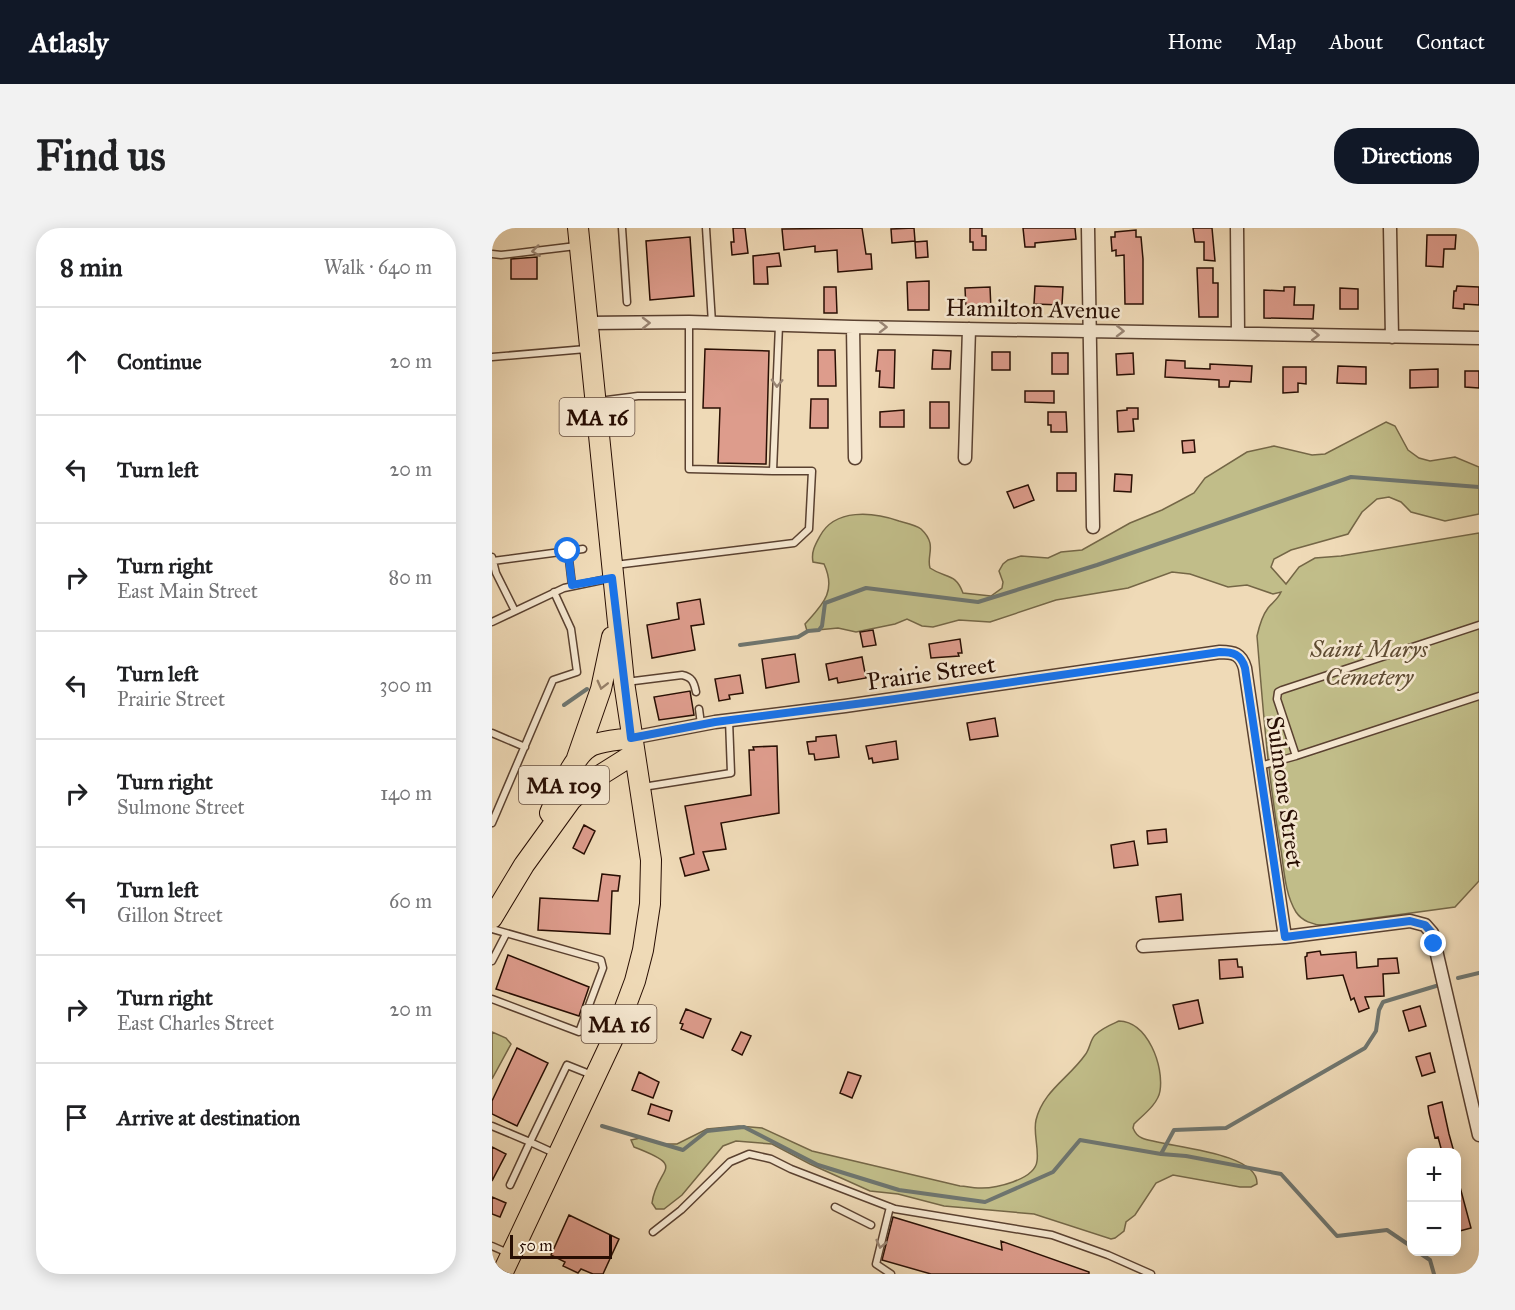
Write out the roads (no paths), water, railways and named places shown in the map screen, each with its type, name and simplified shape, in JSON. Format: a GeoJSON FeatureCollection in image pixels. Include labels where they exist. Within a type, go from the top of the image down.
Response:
{"type":"FeatureCollection","features":[{"type":"Feature","properties":{"kind":"main road","name":"MA 16"},"geometry":{"type":"LineString","coordinates":[[502,1274],[616,1032],[640,965],[651,889],[651,860],[632,746],[615,607],[580,232]]}},
{"type":"Feature","properties":{"kind":"main road"},"geometry":{"type":"LineString","coordinates":[[571,771],[585,740],[602,689],[612,642],[615,607]]}},
{"type":"Feature","properties":{"kind":"main road","name":"MA 109"},"geometry":{"type":"LineString","coordinates":[[492,918],[524,865],[581,754],[592,746],[605,742],[632,746]]}},
{"type":"Feature","properties":{"kind":"main road","name":"MA 109"},"geometry":{"type":"LineString","coordinates":[[524,865],[576,793],[632,746]]}},
{"type":"Feature","properties":{"kind":"street"},"geometry":{"type":"LineString","coordinates":[[1088,228],[1093,527]]}},
{"type":"Feature","properties":{"kind":"street"},"geometry":{"type":"LineString","coordinates":[[1237,228],[1238,333]]}},
{"type":"Feature","properties":{"kind":"street"},"geometry":{"type":"LineString","coordinates":[[1390,228],[1392,337]]}},
{"type":"Feature","properties":{"kind":"street","name":"Hamilton Avenue"},"geometry":{"type":"LineString","coordinates":[[587,323],[689,322],[1479,338]]}},
{"type":"Feature","properties":{"kind":"street"},"geometry":{"type":"LineString","coordinates":[[853,327],[855,458]]}},
{"type":"Feature","properties":{"kind":"street"},"geometry":{"type":"LineString","coordinates":[[965,458],[969,329]]}},
{"type":"Feature","properties":{"kind":"street","name":"Prairie Street"},"geometry":{"type":"LineString","coordinates":[[632,746],[701,725],[729,720],[984,687],[1220,652],[1231,652],[1237,655]]}},
{"type":"Feature","properties":{"kind":"street","name":"Sulmone Street"},"geometry":{"type":"LineString","coordinates":[[1237,655],[1243,660],[1245,668],[1285,937]]}},
{"type":"Feature","properties":{"kind":"street"},"geometry":{"type":"LineString","coordinates":[[1143,946],[1285,937],[1410,921],[1424,924],[1432,933],[1479,1135]]}},
{"type":"Feature","properties":{"kind":"lane"},"geometry":{"type":"LineString","coordinates":[[622,228],[627,302]]}},
{"type":"Feature","properties":{"kind":"lane"},"geometry":{"type":"LineString","coordinates":[[706,228],[712,323]]}},
{"type":"Feature","properties":{"kind":"lane"},"geometry":{"type":"LineString","coordinates":[[492,254],[501,255],[580,232]]}},
{"type":"Feature","properties":{"kind":"lane"},"geometry":{"type":"LineString","coordinates":[[492,622],[554,592],[612,572],[794,543],[809,529],[812,471],[689,469],[689,322]]}},
{"type":"Feature","properties":{"kind":"lane"},"geometry":{"type":"LineString","coordinates":[[773,471],[779,325]]}},
{"type":"Feature","properties":{"kind":"lane"},"geometry":{"type":"LineString","coordinates":[[492,357],[590,349]]}},
{"type":"Feature","properties":{"kind":"lane"},"geometry":{"type":"LineString","coordinates":[[595,402],[638,396],[688,396]]}},
{"type":"Feature","properties":{"kind":"lane"},"geometry":{"type":"LineString","coordinates":[[492,561],[583,549]]}},
{"type":"Feature","properties":{"kind":"lane"},"geometry":{"type":"LineString","coordinates":[[568,551],[572,585]]}},
{"type":"Feature","properties":{"kind":"lane"},"geometry":{"type":"LineString","coordinates":[[492,557],[496,573],[515,611]]}},
{"type":"Feature","properties":{"kind":"lane"},"geometry":{"type":"LineString","coordinates":[[492,823],[554,680],[577,672],[571,629],[554,592]]}},
{"type":"Feature","properties":{"kind":"lane"},"geometry":{"type":"LineString","coordinates":[[1296,756],[1277,699],[1278,692],[1479,625]]}},
{"type":"Feature","properties":{"kind":"lane"},"geometry":{"type":"LineString","coordinates":[[624,682],[682,675],[688,676],[694,682],[696,692]]}},
{"type":"Feature","properties":{"kind":"lane"},"geometry":{"type":"LineString","coordinates":[[1259,766],[1479,696]]}},
{"type":"Feature","properties":{"kind":"lane"},"geometry":{"type":"LineString","coordinates":[[699,709],[701,725]]}},
{"type":"Feature","properties":{"kind":"lane"},"geometry":{"type":"LineString","coordinates":[[640,787],[731,773],[729,720]]}},
{"type":"Feature","properties":{"kind":"lane"},"geometry":{"type":"LineString","coordinates":[[492,733],[525,747]]}},
{"type":"Feature","properties":{"kind":"lane"},"geometry":{"type":"LineString","coordinates":[[492,929],[601,960],[603,968],[579,1032],[492,999]]}},
{"type":"Feature","properties":{"kind":"lane"},"geometry":{"type":"LineString","coordinates":[[492,961],[506,934]]}},
{"type":"Feature","properties":{"kind":"lane"},"geometry":{"type":"LineString","coordinates":[[510,1185],[567,1065],[595,1076]]}},
{"type":"Feature","properties":{"kind":"lane"},"geometry":{"type":"LineString","coordinates":[[492,1126],[558,1155]]}},
{"type":"Feature","properties":{"kind":"lane"},"geometry":{"type":"LineString","coordinates":[[653,1232],[681,1210],[730,1162],[749,1154],[771,1159],[890,1207],[1052,1235],[1108,1255],[1151,1274]]}},
{"type":"Feature","properties":{"kind":"lane"},"geometry":{"type":"LineString","coordinates":[[836,1207],[871,1225]]}},
{"type":"Feature","properties":{"kind":"lane"},"geometry":{"type":"LineString","coordinates":[[890,1207],[876,1264],[892,1274],[895,1272],[901,1274]]}},
{"type":"Feature","properties":{"kind":"lane"},"geometry":{"type":"LineString","coordinates":[[492,1246],[511,1254]]}},
{"type":"Feature","properties":{"kind":"waterway"},"geometry":{"type":"LineString","coordinates":[[740,645],[798,637],[808,631],[819,630],[822,626],[825,603],[866,588],[978,602],[1097,565],[1351,477],[1479,487]]}},
{"type":"Feature","properties":{"kind":"waterway"},"geometry":{"type":"LineString","coordinates":[[564,705],[587,689]]}},
{"type":"Feature","properties":{"kind":"waterway"},"geometry":{"type":"LineString","coordinates":[[1458,978],[1479,973]]}},
{"type":"Feature","properties":{"kind":"waterway"},"geometry":{"type":"LineString","coordinates":[[602,1126],[683,1150],[707,1131],[744,1127],[818,1165],[899,1190],[985,1202],[1053,1172],[1080,1140],[1161,1154],[1174,1130],[1226,1128],[1365,1048],[1376,1031],[1379,1010],[1383,1002],[1436,986]]}},
{"type":"Feature","properties":{"kind":"waterway"},"geometry":{"type":"LineString","coordinates":[[1161,1154],[1186,1156],[1281,1174],[1337,1236],[1387,1230],[1407,1244]]}},
{"type":"Feature","properties":{"kind":"waterway"},"geometry":{"type":"LineString","coordinates":[[1424,1256],[1430,1260],[1434,1274]]}},
{"type":"Feature","properties":{"kind":"park label","name":"Saint Marys Cemetery"},"geometry":{"type":"Point","coordinates":[1369,663]}}]}
